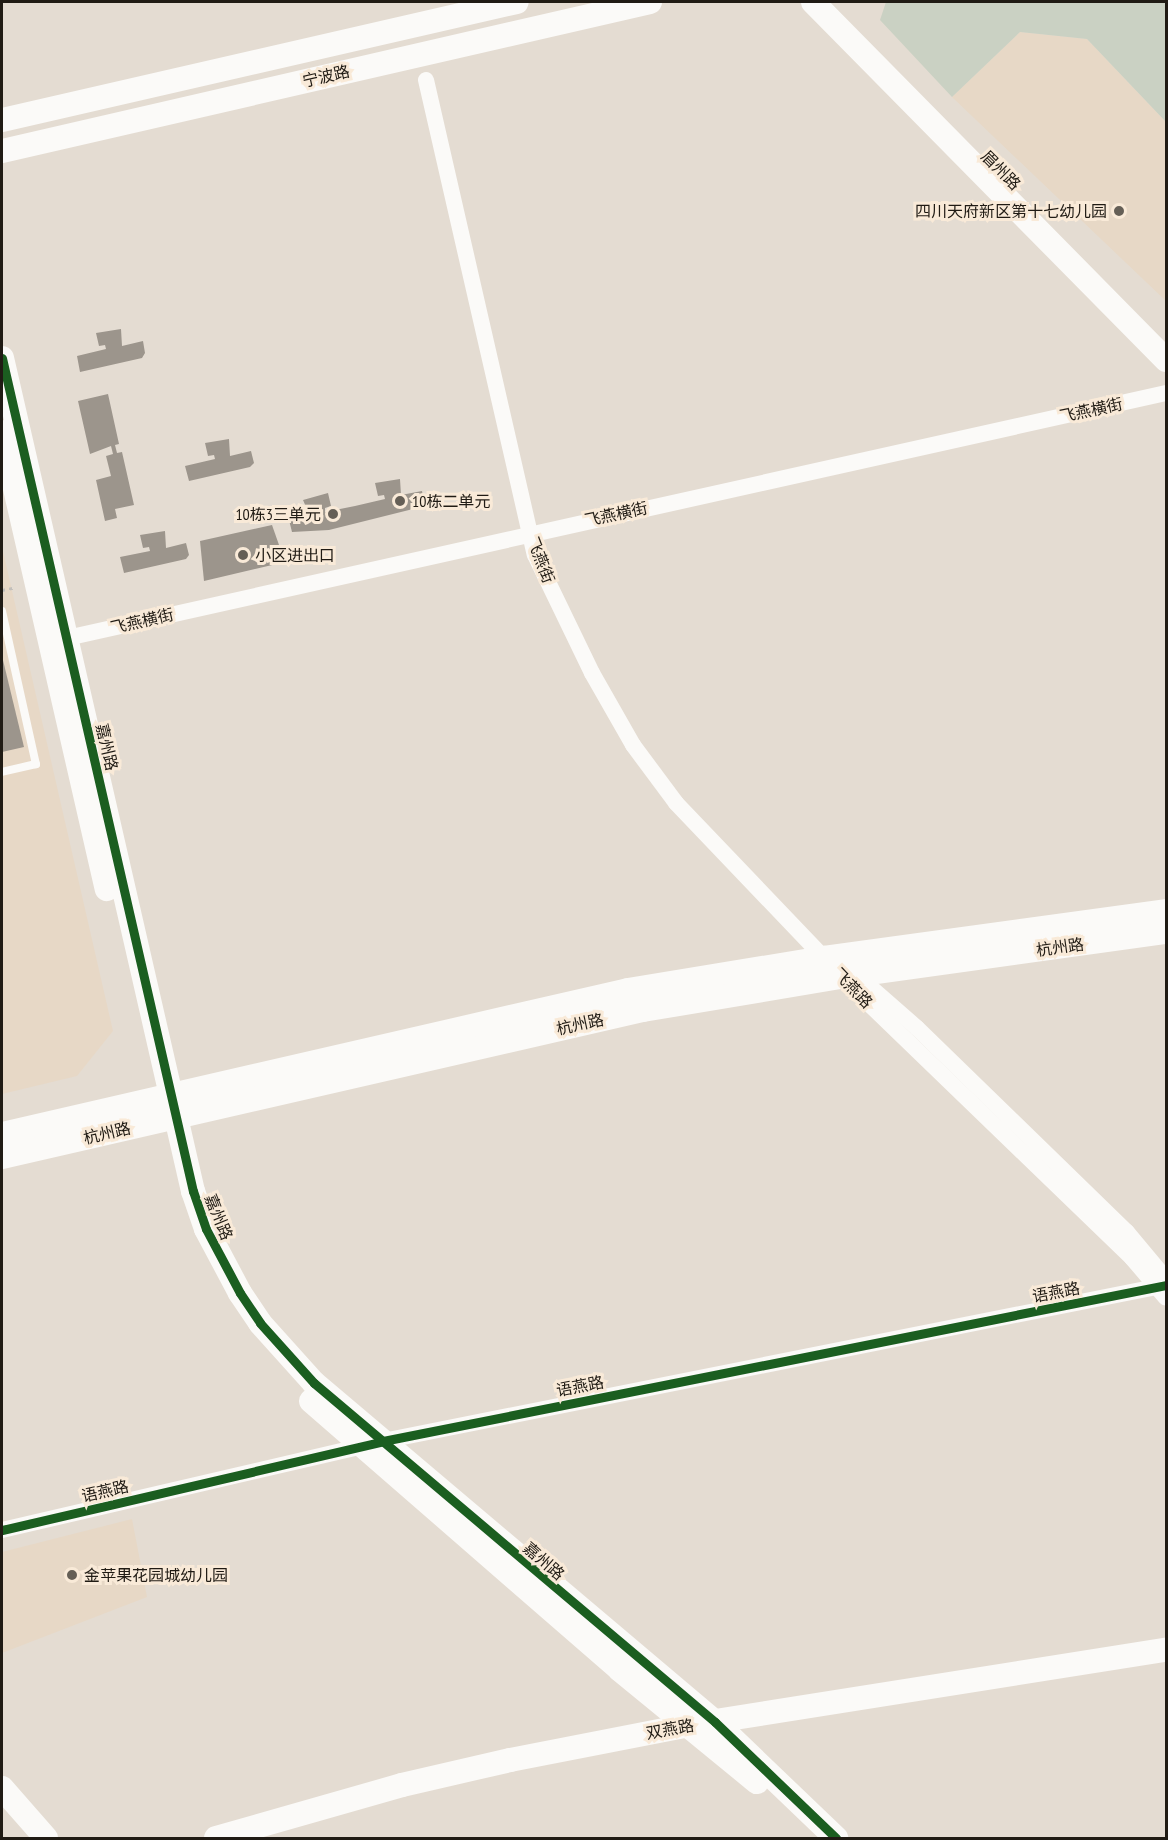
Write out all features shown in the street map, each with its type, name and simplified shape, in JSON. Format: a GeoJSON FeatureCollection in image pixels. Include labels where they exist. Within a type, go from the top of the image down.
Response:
{"type":"FeatureCollection","features":[{"type":"Feature","properties":{"kind":"main road","name":"宁波路"},"geometry":{"type":"LineString","coordinates":[[2,120],[517,2]]}},
{"type":"Feature","properties":{"kind":"main road","name":"宁波路"},"geometry":{"type":"LineString","coordinates":[[2,151],[650,2]]}},
{"type":"Feature","properties":{"kind":"main road"},"geometry":{"type":"LineString","coordinates":[[813,2],[1167,360]]}},
{"type":"Feature","properties":{"kind":"main road","name":"眉州路"},"geometry":{"type":"LineString","coordinates":[[836,2],[1167,338]]}},
{"type":"Feature","properties":{"kind":"main road","name":"嘉州路"},"geometry":{"type":"LineString","coordinates":[[2,358],[67,638],[166,1108]]}},
{"type":"Feature","properties":{"kind":"main road"},"geometry":{"type":"LineString","coordinates":[[2,432],[166,1108],[178,1198],[213,1281],[271,1360],[371,1444],[767,1791],[815,1839]]}},
{"type":"Feature","properties":{"kind":"main road","name":"杭州路"},"geometry":{"type":"LineString","coordinates":[[2,1157],[166,1108],[537,1009],[824,958],[1167,911]]}},
{"type":"Feature","properties":{"kind":"main road","name":"杭州路"},"geometry":{"type":"LineString","coordinates":[[2,1134],[166,1108],[529,1034],[850,976],[1167,932]]}},
{"type":"Feature","properties":{"kind":"main road","name":"嘉州路"},"geometry":{"type":"LineString","coordinates":[[371,1444],[715,1722],[836,1839]]}},
{"type":"Feature","properties":{"kind":"main road","name":"双燕路"},"geometry":{"type":"LineString","coordinates":[[216,1839],[402,1785],[690,1725],[1167,1650]]}},
{"type":"Feature","properties":{"kind":"main road"},"geometry":{"type":"LineString","coordinates":[[2,1788],[46,1839]]}},
{"type":"Feature","properties":{"kind":"main road"},"geometry":{"type":"LineString","coordinates":[[2,1806],[28,1839]]}},
{"type":"Feature","properties":{"kind":"street","name":"飞燕街"},"geometry":{"type":"LineString","coordinates":[[426,80],[535,555],[592,672],[633,745],[676,803],[824,958]]}},
{"type":"Feature","properties":{"kind":"street","name":"飞燕横街"},"geometry":{"type":"LineString","coordinates":[[67,638],[530,533],[1167,393]]}},
{"type":"Feature","properties":{"kind":"street","name":"飞燕路"},"geometry":{"type":"LineString","coordinates":[[824,958],[850,976],[1132,1258],[1164,1287]]}},
{"type":"Feature","properties":{"kind":"street","name":"语燕路"},"geometry":{"type":"LineString","coordinates":[[2,1530],[371,1444],[1164,1287]]}},
{"type":"Feature","properties":{"kind":"lane"},"geometry":{"type":"LineString","coordinates":[[2,611],[36,764],[2,772]]}},
{"type":"Feature","properties":{"kind":"shaded area"},"geometry":{"type":"Polygon","coordinates":[[[886,2],[1166,2],[1166,122],[1087,39],[1020,32],[952,97],[880,20],[886,2]]]}},
{"type":"Feature","properties":{"kind":"shaded area","name":"四川天府新区第十七幼儿园"},"geometry":{"type":"Polygon","coordinates":[[[1020,32],[1087,39],[1166,122],[1166,301],[952,97],[1020,32]]]}},
{"type":"Feature","properties":{"kind":"shaded area"},"geometry":{"type":"Polygon","coordinates":[[[2,547],[113,1031],[77,1076],[2,1094],[2,547]]]}},
{"type":"Feature","properties":{"kind":"shaded area","name":"金苹果花园城幼儿园"},"geometry":{"type":"Polygon","coordinates":[[[132,1519],[147,1597],[2,1653],[2,1552],[132,1519]]]}},
{"type":"Feature","properties":{"kind":"building"},"geometry":{"type":"Polygon","coordinates":[[[121,329],[122,346],[143,341],[145,353],[142,358],[80,372],[77,356],[106,349],[105,345],[99,346],[96,333],[121,329]]]}},
{"type":"Feature","properties":{"kind":"building"},"geometry":{"type":"Polygon","coordinates":[[[108,394],[119,444],[115,445],[117,453],[122,452],[134,505],[115,509],[117,518],[105,521],[96,480],[111,476],[106,456],[113,454],[111,446],[90,454],[78,401],[108,394]]]}},
{"type":"Feature","properties":{"kind":"building"},"geometry":{"type":"Polygon","coordinates":[[[229,439],[230,456],[251,451],[254,463],[250,467],[189,481],[185,466],[215,459],[214,455],[208,456],[205,443],[229,439]]]}},
{"type":"Feature","properties":{"kind":"building"},"geometry":{"type":"Polygon","coordinates":[[[400,479],[401,495],[422,491],[424,503],[421,507],[329,530],[292,532],[289,520],[310,516],[303,500],[328,493],[331,506],[325,508],[325,512],[355,506],[385,499],[384,495],[378,496],[375,483],[400,479]]]}},
{"type":"Feature","properties":{"kind":"building","name":"小区进出口"},"geometry":{"type":"Polygon","coordinates":[[[272,525],[285,562],[204,581],[200,541],[272,525]]]}},
{"type":"Feature","properties":{"kind":"building"},"geometry":{"type":"Polygon","coordinates":[[[165,531],[166,548],[186,543],[189,555],[186,559],[124,573],[120,557],[150,551],[149,547],[143,548],[140,535],[165,531]]]}},
{"type":"Feature","properties":{"kind":"building"},"geometry":{"type":"Polygon","coordinates":[[[2,656],[24,747],[2,752],[2,656]]]}},
{"type":"Feature","properties":{"kind":"cycle path"},"geometry":{"type":"LineString","coordinates":[[2,358],[193,1191],[206,1229],[240,1293],[260,1323],[314,1383],[715,1722],[836,1838]]}},
{"type":"Feature","properties":{"kind":"cycle path"},"geometry":{"type":"LineString","coordinates":[[2,1530],[383,1441],[1166,1285]]}},
{"type":"Feature","properties":{"kind":"place","name":"四川天府新区第十七幼儿园"},"geometry":{"type":"Point","coordinates":[1119,211]}},
{"type":"Feature","properties":{"kind":"place","name":"10栋二单元"},"geometry":{"type":"Point","coordinates":[400,501]}},
{"type":"Feature","properties":{"kind":"place","name":"10栋3三单元"},"geometry":{"type":"Point","coordinates":[333,514]}},
{"type":"Feature","properties":{"kind":"place","name":"小区进出口"},"geometry":{"type":"Point","coordinates":[243,555]}},
{"type":"Feature","properties":{"kind":"place","name":"金苹果花园城幼儿园"},"geometry":{"type":"Point","coordinates":[72,1575]}}]}
